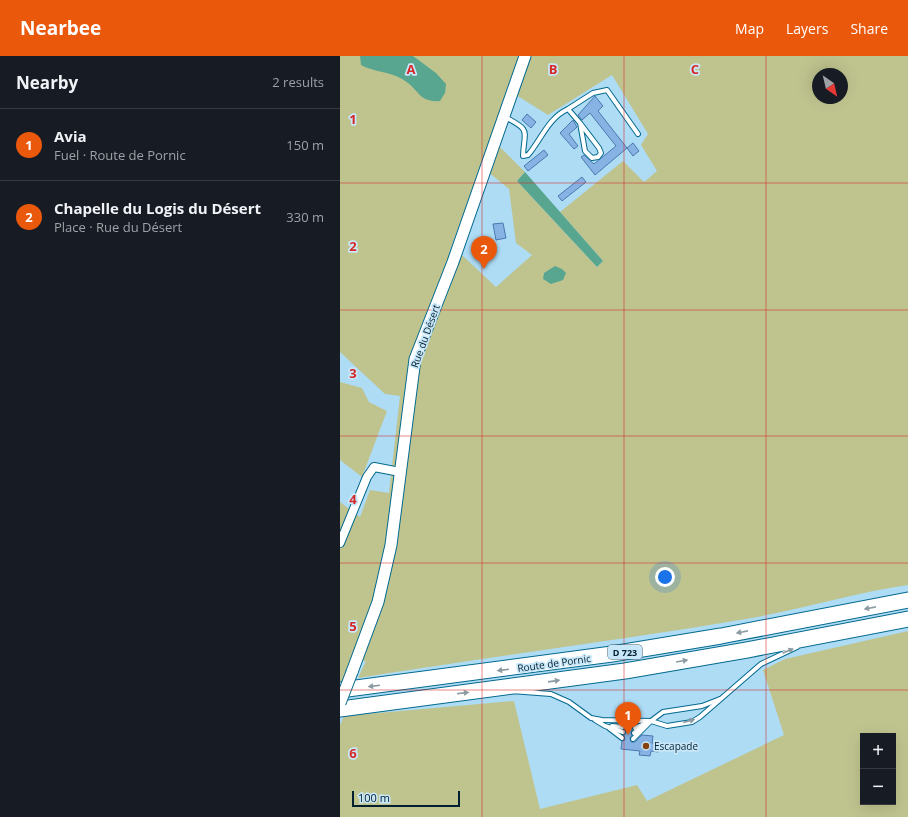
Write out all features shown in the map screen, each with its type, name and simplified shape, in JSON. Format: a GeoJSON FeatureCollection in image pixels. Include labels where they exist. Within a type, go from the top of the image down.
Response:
{"type":"FeatureCollection","features":[{"type":"Feature","properties":{"kind":"highway","name":"Route de Pornic"},"geometry":{"type":"LineString","coordinates":[[340,690],[619,653],[721,636],[908,600]]}},
{"type":"Feature","properties":{"kind":"highway","name":"Route de Pornic"},"geometry":{"type":"LineString","coordinates":[[340,709],[501,688],[679,662],[908,619]]}},
{"type":"Feature","properties":{"kind":"street","name":"Rue du Désert"},"geometry":{"type":"LineString","coordinates":[[340,703],[378,602],[391,544],[415,359],[453,262],[525,56]]}},
{"type":"Feature","properties":{"kind":"street"},"geometry":{"type":"LineString","coordinates":[[340,543],[367,477],[374,467],[400,472]]}},
{"type":"Feature","properties":{"kind":"lane"},"geometry":{"type":"LineString","coordinates":[[504,116],[517,123],[526,133],[524,156],[528,155],[535,147],[544,130],[563,111],[593,93],[607,90],[638,134]]}},
{"type":"Feature","properties":{"kind":"lane"},"geometry":{"type":"LineString","coordinates":[[568,109],[580,123],[599,148],[601,153],[598,157],[592,158],[585,151],[580,123]]}},
{"type":"Feature","properties":{"kind":"lane"},"geometry":{"type":"LineString","coordinates":[[847,637],[860,628]]}},
{"type":"Feature","properties":{"kind":"lane"},"geometry":{"type":"LineString","coordinates":[[591,718],[602,720],[651,721],[667,726],[692,722],[723,698],[761,664],[801,645]]}},
{"type":"Feature","properties":{"kind":"lane"},"geometry":{"type":"LineString","coordinates":[[501,688],[516,693],[524,692],[551,694],[569,702],[622,738]]}},
{"type":"Feature","properties":{"kind":"lane"},"geometry":{"type":"LineString","coordinates":[[634,733],[663,712],[702,706],[723,698]]}},
{"type":"Feature","properties":{"kind":"lane"},"geometry":{"type":"LineString","coordinates":[[635,728],[651,721]]}},
{"type":"Feature","properties":{"kind":"lane"},"geometry":{"type":"LineString","coordinates":[[633,738],[651,721]]}},
{"type":"Feature","properties":{"kind":"lane"},"geometry":{"type":"LineString","coordinates":[[605,726],[623,729]]}},
{"type":"Feature","properties":{"kind":"shaded area"},"geometry":{"type":"Polygon","coordinates":[[[340,56],[908,56],[908,585],[867,592],[746,619],[649,635],[358,678],[366,661],[350,661],[342,683],[340,684],[340,502],[360,517],[370,490],[389,493],[400,396],[385,394],[340,352],[340,56]],[[612,75],[548,115],[508,90],[449,253],[463,256],[496,287],[532,255],[516,243],[509,189],[488,172],[499,146],[525,172],[517,181],[597,267],[603,261],[560,212],[623,161],[644,182],[657,171],[641,145],[648,134],[612,75]]]}},
{"type":"Feature","properties":{"kind":"shaded area"},"geometry":{"type":"Polygon","coordinates":[[[360,56],[413,56],[436,73],[446,84],[445,93],[440,101],[427,100],[408,83],[397,76],[361,65],[360,56]]]}},
{"type":"Feature","properties":{"kind":"shaded area"},"geometry":{"type":"Polygon","coordinates":[[[525,172],[603,261],[597,267],[517,181],[525,172]]]}},
{"type":"Feature","properties":{"kind":"shaded area"},"geometry":{"type":"Polygon","coordinates":[[[555,266],[562,269],[566,273],[563,280],[551,284],[543,279],[544,273],[555,266]]]}},
{"type":"Feature","properties":{"kind":"shaded area"},"geometry":{"type":"Polygon","coordinates":[[[340,382],[362,388],[369,402],[387,411],[362,477],[340,460],[340,382]]]}},
{"type":"Feature","properties":{"kind":"shaded area"},"geometry":{"type":"Polygon","coordinates":[[[908,631],[908,817],[340,817],[340,725],[344,716],[514,701],[540,809],[637,785],[647,801],[784,735],[763,670],[785,659],[908,631]]]}},
{"type":"Feature","properties":{"kind":"building"},"geometry":{"type":"Polygon","coordinates":[[[595,96],[603,106],[598,111],[627,148],[595,175],[581,157],[584,155],[594,164],[616,146],[590,113],[582,120],[578,115],[595,96]]]}},
{"type":"Feature","properties":{"kind":"building"},"geometry":{"type":"Polygon","coordinates":[[[527,114],[536,122],[531,128],[522,120],[527,114]]]}},
{"type":"Feature","properties":{"kind":"building"},"geometry":{"type":"Polygon","coordinates":[[[573,120],[577,127],[569,134],[578,146],[574,149],[560,133],[573,120]]]}},
{"type":"Feature","properties":{"kind":"building"},"geometry":{"type":"Polygon","coordinates":[[[633,143],[639,151],[633,156],[627,148],[633,143]]]}},
{"type":"Feature","properties":{"kind":"building"},"geometry":{"type":"Polygon","coordinates":[[[544,150],[548,155],[528,171],[524,166],[544,150]]]}},
{"type":"Feature","properties":{"kind":"building"},"geometry":{"type":"Polygon","coordinates":[[[582,177],[586,182],[562,201],[558,196],[582,177]]]}},
{"type":"Feature","properties":{"kind":"building"},"geometry":{"type":"Polygon","coordinates":[[[503,223],[506,238],[496,240],[493,224],[503,223]]]}},
{"type":"Feature","properties":{"kind":"building"},"geometry":{"type":"Polygon","coordinates":[[[625,724],[635,724],[632,727],[632,735],[630,738],[631,742],[635,742],[642,735],[653,736],[652,743],[659,744],[658,752],[651,751],[650,756],[639,755],[640,751],[621,749],[622,741],[625,740],[625,724]]]}},
{"type":"Feature","properties":{"kind":"place","name":"Chapelle du Logis du Désert"},"geometry":{"type":"Point","coordinates":[484,269]}},
{"type":"Feature","properties":{"kind":"place","name":"Avia"},"geometry":{"type":"Point","coordinates":[628,735]}},
{"type":"Feature","properties":{"kind":"place","name":"Escapade"},"geometry":{"type":"Point","coordinates":[646,746]}}]}
